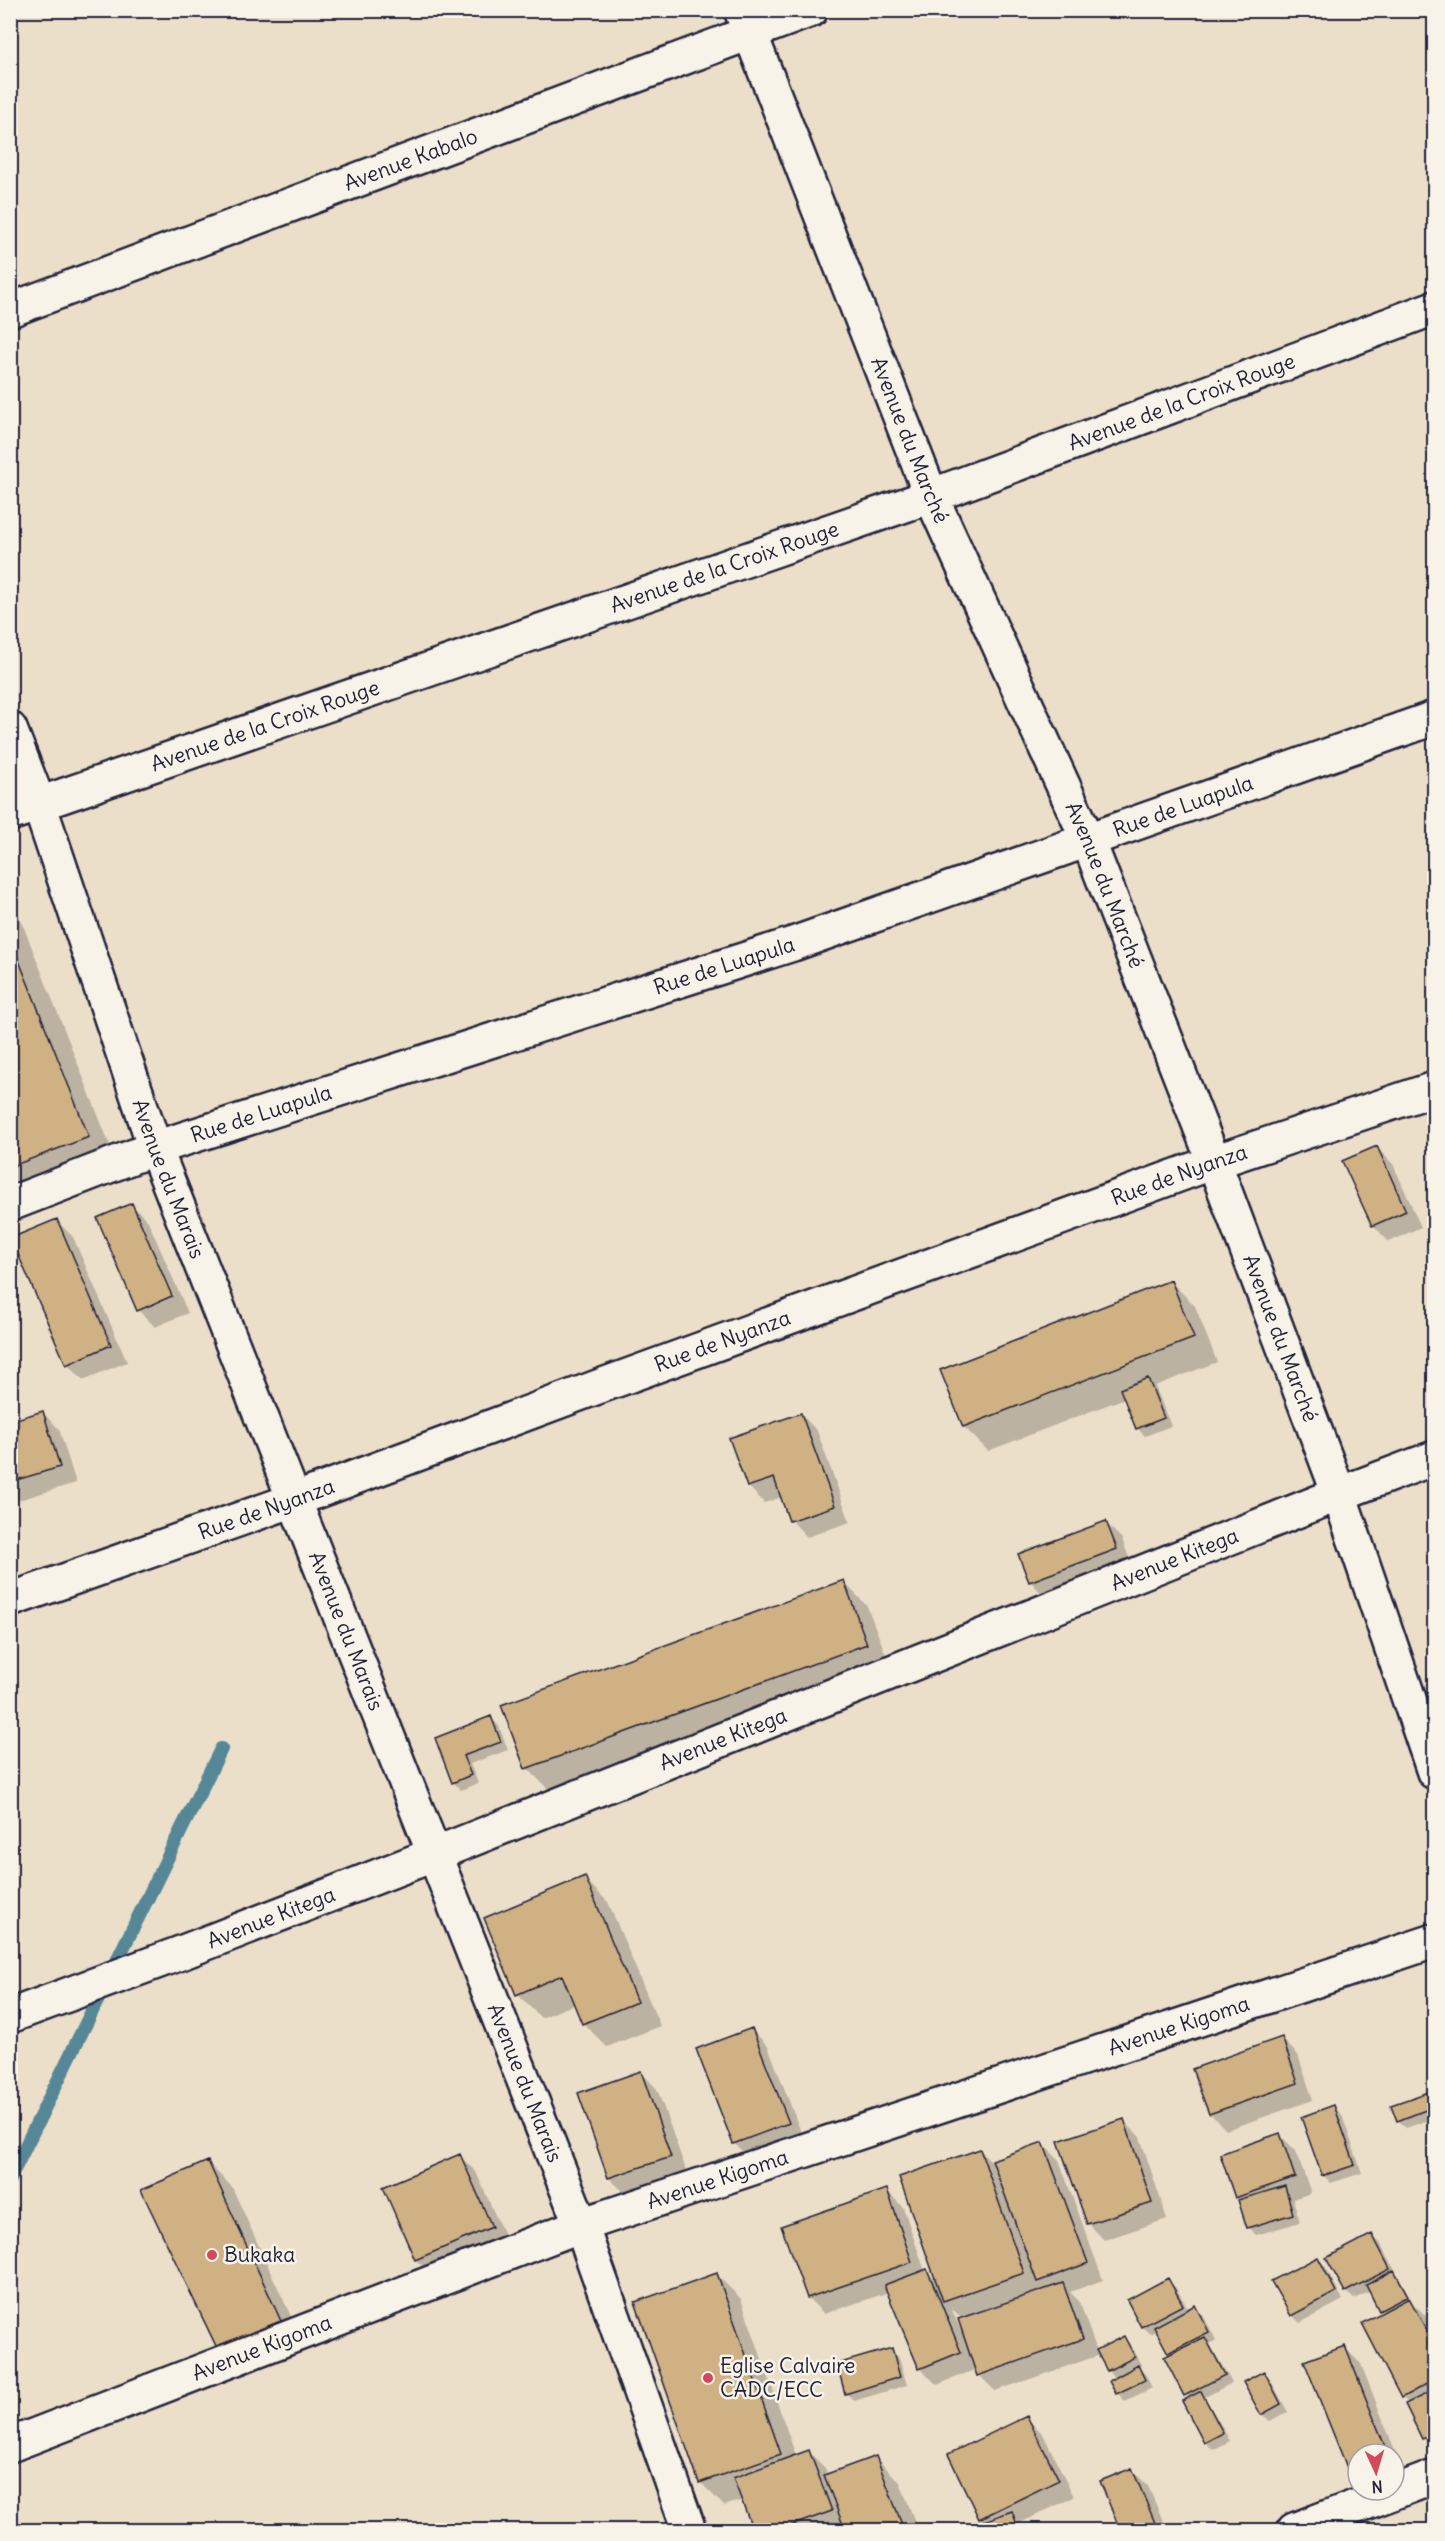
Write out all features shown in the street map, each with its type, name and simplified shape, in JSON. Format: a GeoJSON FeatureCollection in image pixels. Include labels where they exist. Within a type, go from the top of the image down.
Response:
{"type":"FeatureCollection","features":[{"type":"Feature","properties":{"kind":"street","name":"Avenue Kabalo"},"geometry":{"type":"LineString","coordinates":[[10,310],[745,22],[811,10]]}},
{"type":"Feature","properties":{"kind":"street","name":"Avenue du Marché"},"geometry":{"type":"LineString","coordinates":[[745,22],[931,496],[1088,840],[1214,1162],[1339,1494],[1434,1772]]}},
{"type":"Feature","properties":{"kind":"street","name":"Avenue de la Croix Rouge"},"geometry":{"type":"LineString","coordinates":[[25,809],[931,496],[1434,308]]}},
{"type":"Feature","properties":{"kind":"street","name":"Rue de Luapula"},"geometry":{"type":"LineString","coordinates":[[10,1204],[155,1148],[793,944],[1434,718]]}},
{"type":"Feature","properties":{"kind":"street","name":"Avenue du Marais"},"geometry":{"type":"LineString","coordinates":[[10,729],[25,809],[155,1148],[581,2225],[689,2530]]}},
{"type":"Feature","properties":{"kind":"street","name":"Rue de Nyanza"},"geometry":{"type":"LineString","coordinates":[[10,1600],[294,1500],[1214,1162],[1434,1089]]}},
{"type":"Feature","properties":{"kind":"street","name":"Avenue Kitega"},"geometry":{"type":"LineString","coordinates":[[10,2016],[69,1996],[435,1854],[1434,1458]]}},
{"type":"Feature","properties":{"kind":"street","name":"Avenue Kigoma"},"geometry":{"type":"LineString","coordinates":[[10,2445],[581,2225],[1434,1941]]}},
{"type":"Feature","properties":{"kind":"street"},"geometry":{"type":"LineString","coordinates":[[1294,2530],[1434,2477]]}},
{"type":"Feature","properties":{"kind":"building"},"geometry":{"type":"Polygon","coordinates":[[[10,938],[89,1137],[10,1167],[10,938]]]}},
{"type":"Feature","properties":{"kind":"building"},"geometry":{"type":"Polygon","coordinates":[[[1377,1146],[1406,1211],[1372,1226],[1342,1161],[1377,1146]]]}},
{"type":"Feature","properties":{"kind":"building"},"geometry":{"type":"Polygon","coordinates":[[[132,1203],[172,1296],[137,1311],[97,1218],[132,1203]]]}},
{"type":"Feature","properties":{"kind":"building"},"geometry":{"type":"Polygon","coordinates":[[[57,1219],[111,1345],[66,1365],[11,1238],[57,1219]]]}},
{"type":"Feature","properties":{"kind":"building"},"geometry":{"type":"Polygon","coordinates":[[[1171,1280],[1194,1338],[963,1427],[940,1370],[1171,1280]]]}},
{"type":"Feature","properties":{"kind":"building"},"geometry":{"type":"Polygon","coordinates":[[[1148,1378],[1164,1418],[1136,1429],[1120,1389],[1148,1378]]]}},
{"type":"Feature","properties":{"kind":"building"},"geometry":{"type":"Polygon","coordinates":[[[43,1411],[60,1467],[10,1482],[10,1421],[43,1411]]]}},
{"type":"Feature","properties":{"kind":"building"},"geometry":{"type":"Polygon","coordinates":[[[801,1413],[835,1506],[789,1521],[774,1478],[747,1487],[729,1438],[801,1413]]]}},
{"type":"Feature","properties":{"kind":"building"},"geometry":{"type":"Polygon","coordinates":[[[1106,1521],[1117,1549],[1029,1582],[1018,1554],[1106,1521]]]}},
{"type":"Feature","properties":{"kind":"building"},"geometry":{"type":"Polygon","coordinates":[[[844,1580],[867,1644],[525,1769],[501,1705],[844,1580]]]}},
{"type":"Feature","properties":{"kind":"building"},"geometry":{"type":"Polygon","coordinates":[[[491,1716],[501,1742],[463,1756],[471,1775],[452,1783],[435,1738],[491,1716]]]}},
{"type":"Feature","properties":{"kind":"building"},"geometry":{"type":"Polygon","coordinates":[[[585,1876],[637,2002],[582,2024],[562,1975],[516,1995],[484,1918],[585,1876]]]}},
{"type":"Feature","properties":{"kind":"building"},"geometry":{"type":"Polygon","coordinates":[[[752,2028],[789,2123],[733,2144],[696,2049],[752,2028]]]}},
{"type":"Feature","properties":{"kind":"building"},"geometry":{"type":"Polygon","coordinates":[[[1282,2037],[1298,2083],[1209,2114],[1192,2069],[1282,2037]]]}},
{"type":"Feature","properties":{"kind":"building"},"geometry":{"type":"Polygon","coordinates":[[[641,2071],[671,2157],[608,2178],[578,2093],[641,2071]]]}},
{"type":"Feature","properties":{"kind":"building"},"geometry":{"type":"Polygon","coordinates":[[[1434,2090],[1434,2107],[1397,2121],[1391,2105],[1434,2090]]]}},
{"type":"Feature","properties":{"kind":"building"},"geometry":{"type":"Polygon","coordinates":[[[1334,2105],[1355,2165],[1322,2176],[1301,2117],[1334,2105]]]}},
{"type":"Feature","properties":{"kind":"building"},"geometry":{"type":"Polygon","coordinates":[[[1124,2119],[1152,2203],[1087,2224],[1058,2141],[1124,2119]]]}},
{"type":"Feature","properties":{"kind":"building"},"geometry":{"type":"Polygon","coordinates":[[[1280,2133],[1295,2177],[1235,2198],[1220,2154],[1280,2133]]]}},
{"type":"Feature","properties":{"kind":"building"},"geometry":{"type":"Polygon","coordinates":[[[1043,2142],[1088,2263],[1037,2282],[992,2160],[1043,2142]]]}},
{"type":"Feature","properties":{"kind":"building"},"geometry":{"type":"Polygon","coordinates":[[[980,2149],[1024,2273],[943,2301],[899,2177],[980,2149]]]}},
{"type":"Feature","properties":{"kind":"building"},"geometry":{"type":"Polygon","coordinates":[[[460,2154],[492,2227],[415,2260],[383,2187],[460,2154]]]}},
{"type":"Feature","properties":{"kind":"building","name":"Bukaka"},"geometry":{"type":"Polygon","coordinates":[[[208,2161],[281,2321],[217,2348],[141,2190],[208,2161]]]}},
{"type":"Feature","properties":{"kind":"building"},"geometry":{"type":"Polygon","coordinates":[[[1285,2186],[1293,2214],[1247,2228],[1238,2200],[1285,2186]]]}},
{"type":"Feature","properties":{"kind":"building"},"geometry":{"type":"Polygon","coordinates":[[[887,2189],[912,2262],[807,2298],[781,2226],[887,2189]]]}},
{"type":"Feature","properties":{"kind":"building"},"geometry":{"type":"Polygon","coordinates":[[[1372,2234],[1390,2269],[1345,2292],[1326,2258],[1372,2234]]]}},
{"type":"Feature","properties":{"kind":"building"},"geometry":{"type":"Polygon","coordinates":[[[1318,2257],[1336,2292],[1291,2316],[1271,2281],[1318,2257]]]}},
{"type":"Feature","properties":{"kind":"building"},"geometry":{"type":"Polygon","coordinates":[[[927,2269],[961,2352],[919,2369],[884,2285],[927,2269]]]}},
{"type":"Feature","properties":{"kind":"building"},"geometry":{"type":"Polygon","coordinates":[[[1394,2270],[1408,2296],[1379,2311],[1366,2285],[1394,2270]]]}},
{"type":"Feature","properties":{"kind":"building","name":"Eglise Calvaire CADC/ECC"},"geometry":{"type":"Polygon","coordinates":[[[717,2273],[781,2454],[699,2483],[635,2302],[717,2273]]]}},
{"type":"Feature","properties":{"kind":"building"},"geometry":{"type":"Polygon","coordinates":[[[1168,2278],[1183,2305],[1141,2327],[1127,2300],[1168,2278]]]}},
{"type":"Feature","properties":{"kind":"building"},"geometry":{"type":"Polygon","coordinates":[[[1063,2283],[1083,2339],[977,2376],[958,2319],[1063,2283]]]}},
{"type":"Feature","properties":{"kind":"building"},"geometry":{"type":"Polygon","coordinates":[[[1409,2298],[1434,2344],[1434,2380],[1401,2398],[1362,2323],[1409,2298]]]}},
{"type":"Feature","properties":{"kind":"building"},"geometry":{"type":"Polygon","coordinates":[[[1195,2305],[1209,2332],[1168,2353],[1154,2327],[1195,2305]]]}},
{"type":"Feature","properties":{"kind":"building"},"geometry":{"type":"Polygon","coordinates":[[[1124,2336],[1135,2357],[1107,2371],[1096,2350],[1124,2336]]]}},
{"type":"Feature","properties":{"kind":"building"},"geometry":{"type":"Polygon","coordinates":[[[1205,2337],[1225,2375],[1184,2396],[1164,2357],[1205,2337]]]}},
{"type":"Feature","properties":{"kind":"building"},"geometry":{"type":"Polygon","coordinates":[[[1345,2346],[1383,2442],[1346,2442],[1346,2465],[1304,2361],[1345,2346]]]}},
{"type":"Feature","properties":{"kind":"building"},"geometry":{"type":"Polygon","coordinates":[[[892,2348],[900,2377],[845,2394],[837,2364],[892,2348]]]}},
{"type":"Feature","properties":{"kind":"building"},"geometry":{"type":"Polygon","coordinates":[[[1138,2365],[1145,2380],[1116,2394],[1109,2381],[1138,2365]]]}},
{"type":"Feature","properties":{"kind":"building"},"geometry":{"type":"Polygon","coordinates":[[[1264,2371],[1281,2404],[1261,2415],[1243,2382],[1264,2371]]]}},
{"type":"Feature","properties":{"kind":"building"},"geometry":{"type":"Polygon","coordinates":[[[1434,2390],[1434,2434],[1422,2439],[1405,2404],[1434,2390]]]}},
{"type":"Feature","properties":{"kind":"building"},"geometry":{"type":"Polygon","coordinates":[[[1201,2391],[1223,2433],[1204,2443],[1182,2401],[1201,2391]]]}},
{"type":"Feature","properties":{"kind":"building"},"geometry":{"type":"Polygon","coordinates":[[[1027,2416],[1059,2480],[979,2519],[948,2454],[1027,2416]]]}},
{"type":"Feature","properties":{"kind":"building"},"geometry":{"type":"Polygon","coordinates":[[[809,2450],[832,2511],[779,2530],[753,2530],[733,2478],[809,2450]]]}},
{"type":"Feature","properties":{"kind":"building"},"geometry":{"type":"Polygon","coordinates":[[[876,2456],[904,2530],[845,2530],[824,2475],[876,2456]]]}},
{"type":"Feature","properties":{"kind":"building"},"geometry":{"type":"Polygon","coordinates":[[[1132,2468],[1158,2530],[1120,2530],[1100,2481],[1132,2468]]]}},
{"type":"Feature","properties":{"kind":"building"},"geometry":{"type":"Polygon","coordinates":[[[1012,2511],[1019,2530],[975,2530],[973,2525],[1012,2511]]]}},
{"type":"Feature","properties":{"kind":"waterway"},"geometry":{"type":"LineString","coordinates":[[10,2178],[221,1749]]}},
{"type":"Feature","properties":{"kind":"place","name":"Bukaka"},"geometry":{"type":"Point","coordinates":[212,2255]}},
{"type":"Feature","properties":{"kind":"place","name":"Eglise Calvaire CADC/ECC"},"geometry":{"type":"Point","coordinates":[708,2378]}}]}
